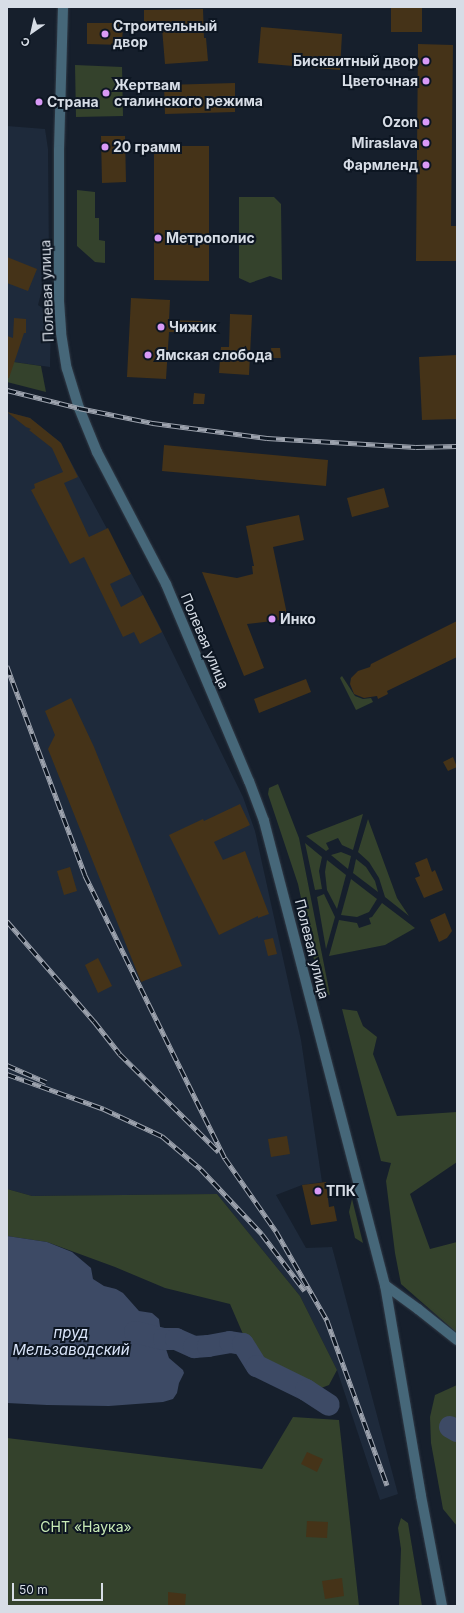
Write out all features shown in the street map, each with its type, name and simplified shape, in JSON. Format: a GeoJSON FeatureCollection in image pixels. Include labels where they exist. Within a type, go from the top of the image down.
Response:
{"type":"FeatureCollection","features":[{"type":"Feature","properties":{"kind":"street","name":"Полевая улица"},"geometry":{"type":"LineString","coordinates":[[63,7],[59,157],[59,301],[61,333],[67,369],[79,408],[97,452],[166,584],[249,781],[264,821],[385,1285],[421,1496],[442,1606]]}},
{"type":"Feature","properties":{"kind":"street"},"geometry":{"type":"LineString","coordinates":[[385,1285],[457,1340]]}},
{"type":"Feature","properties":{"kind":"shaded area"},"geometry":{"type":"Polygon","coordinates":[[[7,126],[45,129],[48,149],[49,262],[38,305],[51,314],[50,367],[7,361],[7,126]]]}},
{"type":"Feature","properties":{"kind":"shaded area"},"geometry":{"type":"Polygon","coordinates":[[[7,412],[30,418],[60,442],[157,621],[243,797],[255,831],[301,1040],[322,1182],[302,1185],[276,1195],[306,1248],[332,1247],[398,1494],[380,1500],[337,1370],[300,1296],[217,1194],[32,1196],[7,1189],[7,412]]]}},
{"type":"Feature","properties":{"kind":"green space"},"geometry":{"type":"Polygon","coordinates":[[[75,65],[122,67],[123,116],[76,117],[75,65]]]}},
{"type":"Feature","properties":{"kind":"green space"},"geometry":{"type":"Polygon","coordinates":[[[77,190],[95,192],[95,218],[99,218],[99,240],[105,241],[105,263],[95,262],[77,246],[77,190]]]}},
{"type":"Feature","properties":{"kind":"green space"},"geometry":{"type":"Polygon","coordinates":[[[239,197],[274,197],[281,204],[282,280],[270,276],[250,283],[239,278],[239,197]]]}},
{"type":"Feature","properties":{"kind":"green space"},"geometry":{"type":"Polygon","coordinates":[[[7,361],[41,366],[46,392],[7,382],[7,361]]]}},
{"type":"Feature","properties":{"kind":"green space"},"geometry":{"type":"Polygon","coordinates":[[[342,676],[355,696],[363,699],[371,698],[373,702],[356,710],[340,678],[342,676]]]}},
{"type":"Feature","properties":{"kind":"green space"},"geometry":{"type":"Polygon","coordinates":[[[278,784],[299,838],[330,995],[321,993],[298,884],[268,794],[269,788],[278,784]]]}},
{"type":"Feature","properties":{"kind":"green space"},"geometry":{"type":"Polygon","coordinates":[[[363,814],[353,850],[342,845],[338,838],[326,843],[329,849],[326,851],[306,836],[363,814]]]}},
{"type":"Feature","properties":{"kind":"green space"},"geometry":{"type":"Polygon","coordinates":[[[368,819],[397,898],[409,916],[385,897],[379,878],[369,862],[358,852],[368,819]]]}},
{"type":"Feature","properties":{"kind":"green space"},"geometry":{"type":"Polygon","coordinates":[[[305,843],[322,857],[319,871],[322,889],[315,890],[305,843]]]}},
{"type":"Feature","properties":{"kind":"green space"},"geometry":{"type":"Polygon","coordinates":[[[341,852],[351,856],[348,869],[331,855],[341,852]]]}},
{"type":"Feature","properties":{"kind":"green space"},"geometry":{"type":"Polygon","coordinates":[[[356,859],[366,867],[375,881],[378,892],[353,873],[356,859]]]}},
{"type":"Feature","properties":{"kind":"green space"},"geometry":{"type":"Polygon","coordinates":[[[327,860],[346,875],[337,909],[327,890],[325,872],[327,860]]]}},
{"type":"Feature","properties":{"kind":"green space"},"geometry":{"type":"Polygon","coordinates":[[[351,879],[377,899],[369,912],[357,917],[341,915],[351,879]]]}},
{"type":"Feature","properties":{"kind":"green space"},"geometry":{"type":"Polygon","coordinates":[[[324,894],[335,917],[326,949],[317,897],[324,894]]]}},
{"type":"Feature","properties":{"kind":"green space"},"geometry":{"type":"Polygon","coordinates":[[[382,903],[415,928],[385,945],[329,956],[339,920],[357,923],[359,928],[371,924],[369,918],[372,917],[382,903]]]}},
{"type":"Feature","properties":{"kind":"green space"},"geometry":{"type":"Polygon","coordinates":[[[342,1009],[357,1011],[363,1026],[377,1037],[373,1054],[397,1116],[457,1112],[457,1162],[410,1194],[430,1249],[457,1242],[457,1333],[401,1284],[395,1253],[386,1181],[391,1163],[381,1161],[342,1009]]]}},
{"type":"Feature","properties":{"kind":"green space"},"geometry":{"type":"Polygon","coordinates":[[[7,1189],[32,1196],[217,1194],[300,1296],[337,1370],[329,1385],[316,1390],[261,1363],[246,1341],[230,1304],[165,1288],[115,1267],[47,1242],[7,1236],[7,1189]]]}},
{"type":"Feature","properties":{"kind":"green space"},"geometry":{"type":"Polygon","coordinates":[[[352,1199],[363,1243],[355,1238],[349,1212],[352,1199]]]}},
{"type":"Feature","properties":{"kind":"green space"},"geometry":{"type":"Polygon","coordinates":[[[457,1385],[457,1526],[443,1509],[431,1443],[430,1417],[435,1395],[457,1385]]]}},
{"type":"Feature","properties":{"kind":"green space","name":"СНТ «Наука»"},"geometry":{"type":"Polygon","coordinates":[[[293,1417],[339,1420],[359,1606],[7,1606],[7,1438],[262,1469],[293,1417]]]}},
{"type":"Feature","properties":{"kind":"green space"},"geometry":{"type":"Polygon","coordinates":[[[401,1518],[408,1523],[422,1606],[399,1606],[401,1549],[398,1528],[401,1518]]]}},
{"type":"Feature","properties":{"kind":"water","name":"пруд Мельзаводский"},"geometry":{"type":"Polygon","coordinates":[[[7,1236],[47,1242],[72,1252],[91,1268],[93,1279],[104,1286],[116,1289],[123,1293],[139,1311],[152,1313],[159,1319],[161,1334],[169,1358],[183,1370],[184,1373],[179,1383],[177,1393],[173,1399],[163,1402],[109,1406],[7,1403],[7,1236]]]}},
{"type":"Feature","properties":{"kind":"building"},"geometry":{"type":"Polygon","coordinates":[[[391,7],[422,7],[422,32],[391,32],[391,7]]]}},
{"type":"Feature","properties":{"kind":"building"},"geometry":{"type":"Polygon","coordinates":[[[203,9],[204,38],[206,38],[208,61],[165,64],[162,28],[144,29],[144,10],[203,9]]]}},
{"type":"Feature","properties":{"kind":"building","name":"Строительный двор"},"geometry":{"type":"Polygon","coordinates":[[[87,23],[123,23],[122,45],[87,44],[87,23]]]}},
{"type":"Feature","properties":{"kind":"building"},"geometry":{"type":"Polygon","coordinates":[[[261,27],[342,34],[340,70],[258,63],[261,27]]]}},
{"type":"Feature","properties":{"kind":"building"},"geometry":{"type":"Polygon","coordinates":[[[418,44],[453,45],[451,226],[457,226],[457,261],[416,261],[418,44]]]}},
{"type":"Feature","properties":{"kind":"building"},"geometry":{"type":"Polygon","coordinates":[[[235,83],[235,112],[165,114],[164,85],[235,83]]]}},
{"type":"Feature","properties":{"kind":"building"},"geometry":{"type":"Polygon","coordinates":[[[101,136],[125,136],[126,182],[102,183],[101,136]]]}},
{"type":"Feature","properties":{"kind":"building"},"geometry":{"type":"Polygon","coordinates":[[[154,146],[209,146],[209,281],[154,280],[154,146]]]}},
{"type":"Feature","properties":{"kind":"building"},"geometry":{"type":"Polygon","coordinates":[[[7,257],[37,269],[28,291],[7,283],[7,257]]]}},
{"type":"Feature","properties":{"kind":"building","name":"Ямская слобода"},"geometry":{"type":"Polygon","coordinates":[[[131,298],[170,300],[169,320],[202,321],[201,333],[169,332],[166,379],[127,377],[131,298]]]}},
{"type":"Feature","properties":{"kind":"building"},"geometry":{"type":"Polygon","coordinates":[[[230,314],[252,315],[249,375],[219,373],[221,347],[229,347],[230,314]]]}},
{"type":"Feature","properties":{"kind":"building"},"geometry":{"type":"Polygon","coordinates":[[[14,318],[26,319],[26,333],[24,333],[9,378],[7,378],[7,336],[13,338],[14,318]]]}},
{"type":"Feature","properties":{"kind":"building"},"geometry":{"type":"Polygon","coordinates":[[[271,348],[280,348],[281,358],[272,358],[271,348]]]}},
{"type":"Feature","properties":{"kind":"building"},"geometry":{"type":"Polygon","coordinates":[[[457,355],[457,419],[422,420],[419,357],[457,355]]]}},
{"type":"Feature","properties":{"kind":"building"},"geometry":{"type":"Polygon","coordinates":[[[194,393],[205,394],[204,404],[193,404],[194,393]]]}},
{"type":"Feature","properties":{"kind":"building"},"geometry":{"type":"Polygon","coordinates":[[[7,412],[30,418],[61,443],[78,477],[64,483],[89,537],[108,528],[131,574],[110,584],[121,607],[143,595],[162,632],[140,644],[134,632],[123,637],[84,557],[70,564],[31,490],[35,488],[34,484],[63,472],[52,448],[29,430],[31,429],[26,427],[7,412]]]}},
{"type":"Feature","properties":{"kind":"building"},"geometry":{"type":"Polygon","coordinates":[[[164,445],[328,460],[326,486],[162,471],[164,445]]]}},
{"type":"Feature","properties":{"kind":"building"},"geometry":{"type":"Polygon","coordinates":[[[384,488],[389,507],[352,517],[347,498],[384,488]]]}},
{"type":"Feature","properties":{"kind":"building","name":"Инко"},"geometry":{"type":"Polygon","coordinates":[[[299,515],[304,540],[273,547],[288,619],[247,624],[264,668],[244,676],[202,572],[237,578],[253,574],[252,566],[254,566],[246,526],[299,515]]]}},
{"type":"Feature","properties":{"kind":"building"},"geometry":{"type":"Polygon","coordinates":[[[457,621],[457,657],[387,691],[388,694],[378,699],[377,696],[364,698],[354,694],[350,684],[351,678],[358,671],[370,667],[371,664],[457,621]]]}},
{"type":"Feature","properties":{"kind":"building"},"geometry":{"type":"Polygon","coordinates":[[[306,679],[311,692],[259,713],[254,699],[306,679]]]}},
{"type":"Feature","properties":{"kind":"building"},"geometry":{"type":"Polygon","coordinates":[[[71,698],[94,747],[182,966],[141,982],[48,749],[55,735],[45,711],[71,698]]]}},
{"type":"Feature","properties":{"kind":"building"},"geometry":{"type":"Polygon","coordinates":[[[453,757],[457,767],[448,771],[443,762],[453,757]]]}},
{"type":"Feature","properties":{"kind":"building"},"geometry":{"type":"Polygon","coordinates":[[[240,804],[250,825],[214,842],[223,860],[245,851],[269,914],[258,918],[258,916],[219,935],[169,835],[240,804]]]}},
{"type":"Feature","properties":{"kind":"building"},"geometry":{"type":"Polygon","coordinates":[[[427,858],[432,872],[435,870],[443,890],[424,898],[415,878],[420,876],[415,863],[427,858]]]}},
{"type":"Feature","properties":{"kind":"building"},"geometry":{"type":"Polygon","coordinates":[[[70,867],[77,891],[64,895],[57,871],[70,867]]]}},
{"type":"Feature","properties":{"kind":"building"},"geometry":{"type":"Polygon","coordinates":[[[445,913],[452,931],[447,938],[439,942],[430,920],[445,913]]]}},
{"type":"Feature","properties":{"kind":"building"},"geometry":{"type":"Polygon","coordinates":[[[273,938],[277,954],[268,956],[264,940],[273,938]]]}},
{"type":"Feature","properties":{"kind":"building"},"geometry":{"type":"Polygon","coordinates":[[[98,958],[112,986],[98,993],[85,965],[98,958]]]}},
{"type":"Feature","properties":{"kind":"building"},"geometry":{"type":"Polygon","coordinates":[[[287,1136],[290,1154],[271,1157],[268,1139],[287,1136]]]}},
{"type":"Feature","properties":{"kind":"building"},"geometry":{"type":"Polygon","coordinates":[[[326,1182],[329,1207],[334,1206],[337,1221],[311,1225],[302,1185],[326,1182]]]}},
{"type":"Feature","properties":{"kind":"building"},"geometry":{"type":"Polygon","coordinates":[[[307,1452],[323,1459],[317,1472],[301,1464],[307,1452]]]}},
{"type":"Feature","properties":{"kind":"building"},"geometry":{"type":"Polygon","coordinates":[[[307,1521],[328,1522],[327,1538],[306,1537],[307,1521]]]}},
{"type":"Feature","properties":{"kind":"building"},"geometry":{"type":"Polygon","coordinates":[[[342,1578],[344,1596],[325,1599],[322,1581],[342,1578]]]}},
{"type":"Feature","properties":{"kind":"building"},"geometry":{"type":"Polygon","coordinates":[[[168,1592],[186,1594],[185,1606],[168,1606],[168,1592]]]}},
{"type":"Feature","properties":{"kind":"waterway"},"geometry":{"type":"LineString","coordinates":[[135,1332],[164,1339],[176,1339],[194,1347],[230,1342],[243,1344],[257,1366],[306,1390],[329,1405]]}},
{"type":"Feature","properties":{"kind":"waterway"},"geometry":{"type":"LineString","coordinates":[[450,1427],[457,1431]]}},
{"type":"Feature","properties":{"kind":"railway"},"geometry":{"type":"LineString","coordinates":[[7,390],[79,408],[153,423],[267,438],[416,447],[457,446]]}},
{"type":"Feature","properties":{"kind":"railway"},"geometry":{"type":"LineString","coordinates":[[7,666],[85,875],[225,1158],[276,1231],[327,1320],[387,1485]]}},
{"type":"Feature","properties":{"kind":"railway"},"geometry":{"type":"LineString","coordinates":[[7,921],[94,1021],[120,1054],[219,1152]]}},
{"type":"Feature","properties":{"kind":"railway"},"geometry":{"type":"LineString","coordinates":[[7,1065],[46,1082]]}},
{"type":"Feature","properties":{"kind":"railway"},"geometry":{"type":"LineString","coordinates":[[7,1074],[104,1109],[162,1136],[201,1169],[262,1234],[305,1291]]}},
{"type":"Feature","properties":{"kind":"place","name":"Строительный двор"},"geometry":{"type":"Point","coordinates":[105,34]}},
{"type":"Feature","properties":{"kind":"place","name":"Бисквитный двор"},"geometry":{"type":"Point","coordinates":[426,61]}},
{"type":"Feature","properties":{"kind":"place","name":"Цветочная"},"geometry":{"type":"Point","coordinates":[426,81]}},
{"type":"Feature","properties":{"kind":"place","name":"Жертвам сталинского режима"},"geometry":{"type":"Point","coordinates":[106,93]}},
{"type":"Feature","properties":{"kind":"place","name":"Страна"},"geometry":{"type":"Point","coordinates":[39,102]}},
{"type":"Feature","properties":{"kind":"place","name":"Ozon"},"geometry":{"type":"Point","coordinates":[426,122]}},
{"type":"Feature","properties":{"kind":"place","name":"Miraslava"},"geometry":{"type":"Point","coordinates":[426,143]}},
{"type":"Feature","properties":{"kind":"place","name":"20 грамм"},"geometry":{"type":"Point","coordinates":[105,147]}},
{"type":"Feature","properties":{"kind":"place","name":"Фармленд"},"geometry":{"type":"Point","coordinates":[426,165]}},
{"type":"Feature","properties":{"kind":"place","name":"Метрополис"},"geometry":{"type":"Point","coordinates":[158,238]}},
{"type":"Feature","properties":{"kind":"place","name":"Чижик"},"geometry":{"type":"Point","coordinates":[161,327]}},
{"type":"Feature","properties":{"kind":"place","name":"Ямская слобода"},"geometry":{"type":"Point","coordinates":[148,355]}},
{"type":"Feature","properties":{"kind":"place","name":"Инко"},"geometry":{"type":"Point","coordinates":[272,619]}},
{"type":"Feature","properties":{"kind":"place","name":"ТПК"},"geometry":{"type":"Point","coordinates":[318,1191]}}]}
